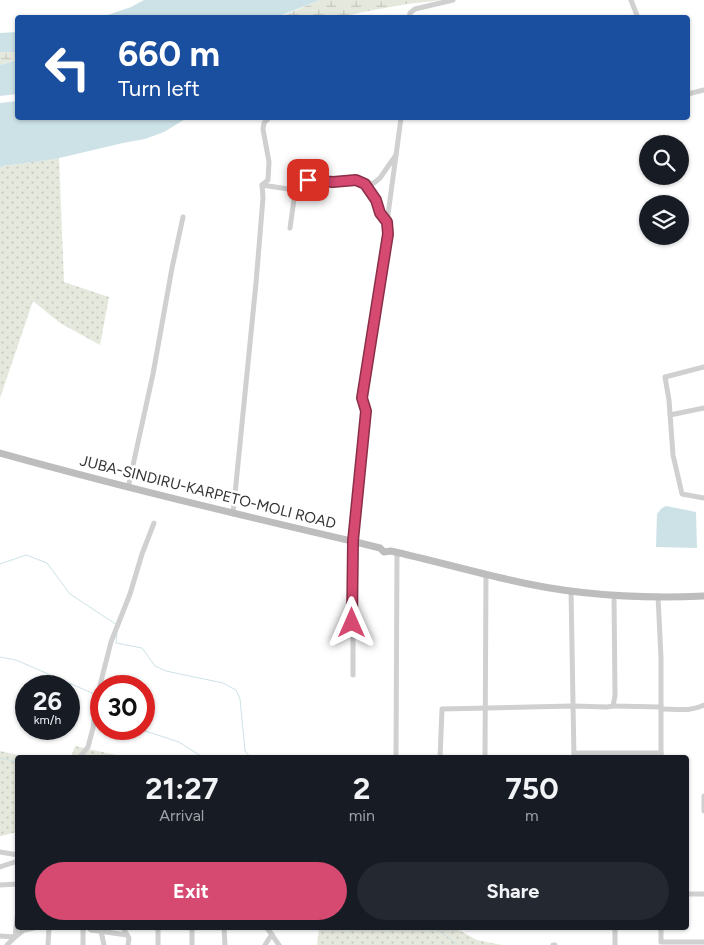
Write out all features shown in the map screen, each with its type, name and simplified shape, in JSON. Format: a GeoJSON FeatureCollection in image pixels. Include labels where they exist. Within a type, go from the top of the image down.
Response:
{"type":"FeatureCollection","features":[{"type":"Feature","properties":{"kind":"main road","name":"JUBA-SINDIRU-KARPETO-MOLI ROAD"},"geometry":{"type":"LineString","coordinates":[[0,453],[128,488],[353,541],[380,548],[384,552],[397,552],[510,580],[571,591],[614,595],[704,596]]}},
{"type":"Feature","properties":{"kind":"street"},"geometry":{"type":"LineString","coordinates":[[410,15],[415,9],[453,0]]}},
{"type":"Feature","properties":{"kind":"street"},"geometry":{"type":"LineString","coordinates":[[631,0],[637,15]]}},
{"type":"Feature","properties":{"kind":"street"},"geometry":{"type":"LineString","coordinates":[[690,94],[704,90]]}},
{"type":"Feature","properties":{"kind":"street"},"geometry":{"type":"LineString","coordinates":[[262,185],[268,180],[270,168],[262,129],[267,120]]}},
{"type":"Feature","properties":{"kind":"street"},"geometry":{"type":"LineString","coordinates":[[353,675],[353,541],[366,411],[362,398],[388,234],[387,222],[401,120]]}},
{"type":"Feature","properties":{"kind":"street"},"geometry":{"type":"LineString","coordinates":[[298,178],[333,182],[356,180],[365,184],[374,183],[380,178],[396,155]]}},
{"type":"Feature","properties":{"kind":"street"},"geometry":{"type":"LineString","coordinates":[[290,228],[298,178],[296,166]]}},
{"type":"Feature","properties":{"kind":"street"},"geometry":{"type":"LineString","coordinates":[[262,185],[288,189],[298,178]]}},
{"type":"Feature","properties":{"kind":"street"},"geometry":{"type":"LineString","coordinates":[[365,184],[376,200],[380,213],[387,222]]}},
{"type":"Feature","properties":{"kind":"street"},"geometry":{"type":"LineString","coordinates":[[233,514],[255,292],[263,198],[262,185]]}},
{"type":"Feature","properties":{"kind":"street"},"geometry":{"type":"LineString","coordinates":[[128,488],[153,374],[183,217]]}},
{"type":"Feature","properties":{"kind":"street"},"geometry":{"type":"LineString","coordinates":[[704,367],[665,377],[673,455],[682,494],[704,498]]}},
{"type":"Feature","properties":{"kind":"street"},"geometry":{"type":"LineString","coordinates":[[670,415],[704,408]]}},
{"type":"Feature","properties":{"kind":"street"},"geometry":{"type":"LineString","coordinates":[[81,755],[88,747],[93,728],[97,697],[111,642],[130,594],[154,523]]}},
{"type":"Feature","properties":{"kind":"street"},"geometry":{"type":"LineString","coordinates":[[396,755],[397,552]]}},
{"type":"Feature","properties":{"kind":"street"},"geometry":{"type":"LineString","coordinates":[[485,755],[486,574]]}},
{"type":"Feature","properties":{"kind":"street"},"geometry":{"type":"LineString","coordinates":[[571,591],[574,755],[661,755],[661,658],[658,596]]}},
{"type":"Feature","properties":{"kind":"street"},"geometry":{"type":"LineString","coordinates":[[613,706],[615,696],[614,595]]}},
{"type":"Feature","properties":{"kind":"street"},"geometry":{"type":"LineString","coordinates":[[440,755],[442,710],[573,706],[690,710],[704,705]]}},
{"type":"Feature","properties":{"kind":"street"},"geometry":{"type":"LineString","coordinates":[[704,796],[704,811]]}},
{"type":"Feature","properties":{"kind":"street"},"geometry":{"type":"LineString","coordinates":[[0,852],[15,854]]}},
{"type":"Feature","properties":{"kind":"street"},"geometry":{"type":"LineString","coordinates":[[0,867],[15,862]]}},
{"type":"Feature","properties":{"kind":"street"},"geometry":{"type":"LineString","coordinates":[[0,885],[15,884]]}},
{"type":"Feature","properties":{"kind":"street"},"geometry":{"type":"LineString","coordinates":[[689,894],[704,894]]}},
{"type":"Feature","properties":{"kind":"street"},"geometry":{"type":"LineString","coordinates":[[16,938],[17,930]]}},
{"type":"Feature","properties":{"kind":"street"},"geometry":{"type":"LineString","coordinates":[[6,945],[24,930]]}},
{"type":"Feature","properties":{"kind":"street"},"geometry":{"type":"LineString","coordinates":[[48,945],[50,930]]}},
{"type":"Feature","properties":{"kind":"street"},"geometry":{"type":"LineString","coordinates":[[83,930],[83,945]]}},
{"type":"Feature","properties":{"kind":"street"},"geometry":{"type":"LineString","coordinates":[[91,930],[128,936]]}},
{"type":"Feature","properties":{"kind":"street"},"geometry":{"type":"LineString","coordinates":[[124,930],[134,945]]}},
{"type":"Feature","properties":{"kind":"street"},"geometry":{"type":"LineString","coordinates":[[158,930],[158,945]]}},
{"type":"Feature","properties":{"kind":"street"},"geometry":{"type":"LineString","coordinates":[[192,930],[192,945]]}},
{"type":"Feature","properties":{"kind":"street"},"geometry":{"type":"LineString","coordinates":[[224,930],[225,945]]}},
{"type":"Feature","properties":{"kind":"street"},"geometry":{"type":"LineString","coordinates":[[269,930],[279,945]]}},
{"type":"Feature","properties":{"kind":"street"},"geometry":{"type":"LineString","coordinates":[[615,945],[616,930]]}},
{"type":"Feature","properties":{"kind":"street"},"geometry":{"type":"LineString","coordinates":[[661,930],[661,942],[704,942]]}},
{"type":"Feature","properties":{"kind":"street"},"geometry":{"type":"LineString","coordinates":[[101,931],[104,945]]}},
{"type":"Feature","properties":{"kind":"street"},"geometry":{"type":"LineString","coordinates":[[265,945],[272,934]]}},
{"type":"Feature","properties":{"kind":"street"},"geometry":{"type":"LineString","coordinates":[[0,936],[16,938]]}},
{"type":"Feature","properties":{"kind":"street"},"geometry":{"type":"LineString","coordinates":[[128,936],[128,945]]}},
{"type":"Feature","properties":{"kind":"green space"},"geometry":{"type":"Polygon","coordinates":[[[320,0],[443,0],[407,4],[352,15],[284,15],[320,0]]]}},
{"type":"Feature","properties":{"kind":"green space"},"geometry":{"type":"Polygon","coordinates":[[[0,52],[15,52],[15,61],[0,65],[0,52]]]}},
{"type":"Feature","properties":{"kind":"green space"},"geometry":{"type":"Polygon","coordinates":[[[59,158],[64,282],[109,297],[100,345],[60,323],[33,301],[0,398],[0,168],[59,158]]]}},
{"type":"Feature","properties":{"kind":"green space"},"geometry":{"type":"Polygon","coordinates":[[[75,746],[116,755],[72,755],[75,746]]]}},
{"type":"Feature","properties":{"kind":"green space"},"geometry":{"type":"Polygon","coordinates":[[[0,751],[18,755],[15,755],[15,832],[0,836],[0,751]]]}},
{"type":"Feature","properties":{"kind":"green space"},"geometry":{"type":"Polygon","coordinates":[[[319,930],[459,930],[477,940],[502,945],[317,945],[319,930]]]}},
{"type":"Feature","properties":{"kind":"shaded area"},"geometry":{"type":"Polygon","coordinates":[[[144,0],[320,0],[282,15],[108,15],[144,0]]]}},
{"type":"Feature","properties":{"kind":"shaded area"},"geometry":{"type":"Polygon","coordinates":[[[15,32],[15,52],[0,52],[0,33],[15,32]]]}},
{"type":"Feature","properties":{"kind":"shaded area"},"geometry":{"type":"Polygon","coordinates":[[[15,61],[15,94],[0,96],[0,65],[15,61]]]}},
{"type":"Feature","properties":{"kind":"shaded area"},"geometry":{"type":"Polygon","coordinates":[[[15,101],[15,120],[184,120],[164,132],[145,139],[55,159],[0,168],[0,103],[15,101]]]}},
{"type":"Feature","properties":{"kind":"shaded area"},"geometry":{"type":"Polygon","coordinates":[[[666,506],[696,512],[697,548],[656,547],[657,514],[666,506]]]}},
{"type":"Feature","properties":{"kind":"waterway"},"geometry":{"type":"LineString","coordinates":[[0,564],[26,555],[47,563],[70,594],[117,625]]}},
{"type":"Feature","properties":{"kind":"waterway"},"geometry":{"type":"LineString","coordinates":[[117,633],[116,643],[142,648],[155,666],[166,671],[223,683],[236,690],[240,699],[245,751],[248,755]]}},
{"type":"Feature","properties":{"kind":"waterway"},"geometry":{"type":"LineString","coordinates":[[0,657],[16,660],[90,692]]}},
{"type":"Feature","properties":{"kind":"waterway"},"geometry":{"type":"LineString","coordinates":[[155,734],[179,742],[199,755]]}},
{"type":"Feature","properties":{"kind":"waterway"},"geometry":{"type":"LineString","coordinates":[[0,758],[15,761]]}},
{"type":"Feature","properties":{"kind":"waterway"},"geometry":{"type":"LineString","coordinates":[[438,930],[458,945]]}},
{"type":"Feature","properties":{"kind":"route"},"geometry":{"type":"LineString","coordinates":[[308,180],[333,182],[356,180],[365,184],[376,200],[380,213],[387,222],[388,234],[362,398],[366,411],[353,541],[352,623]]}}]}
